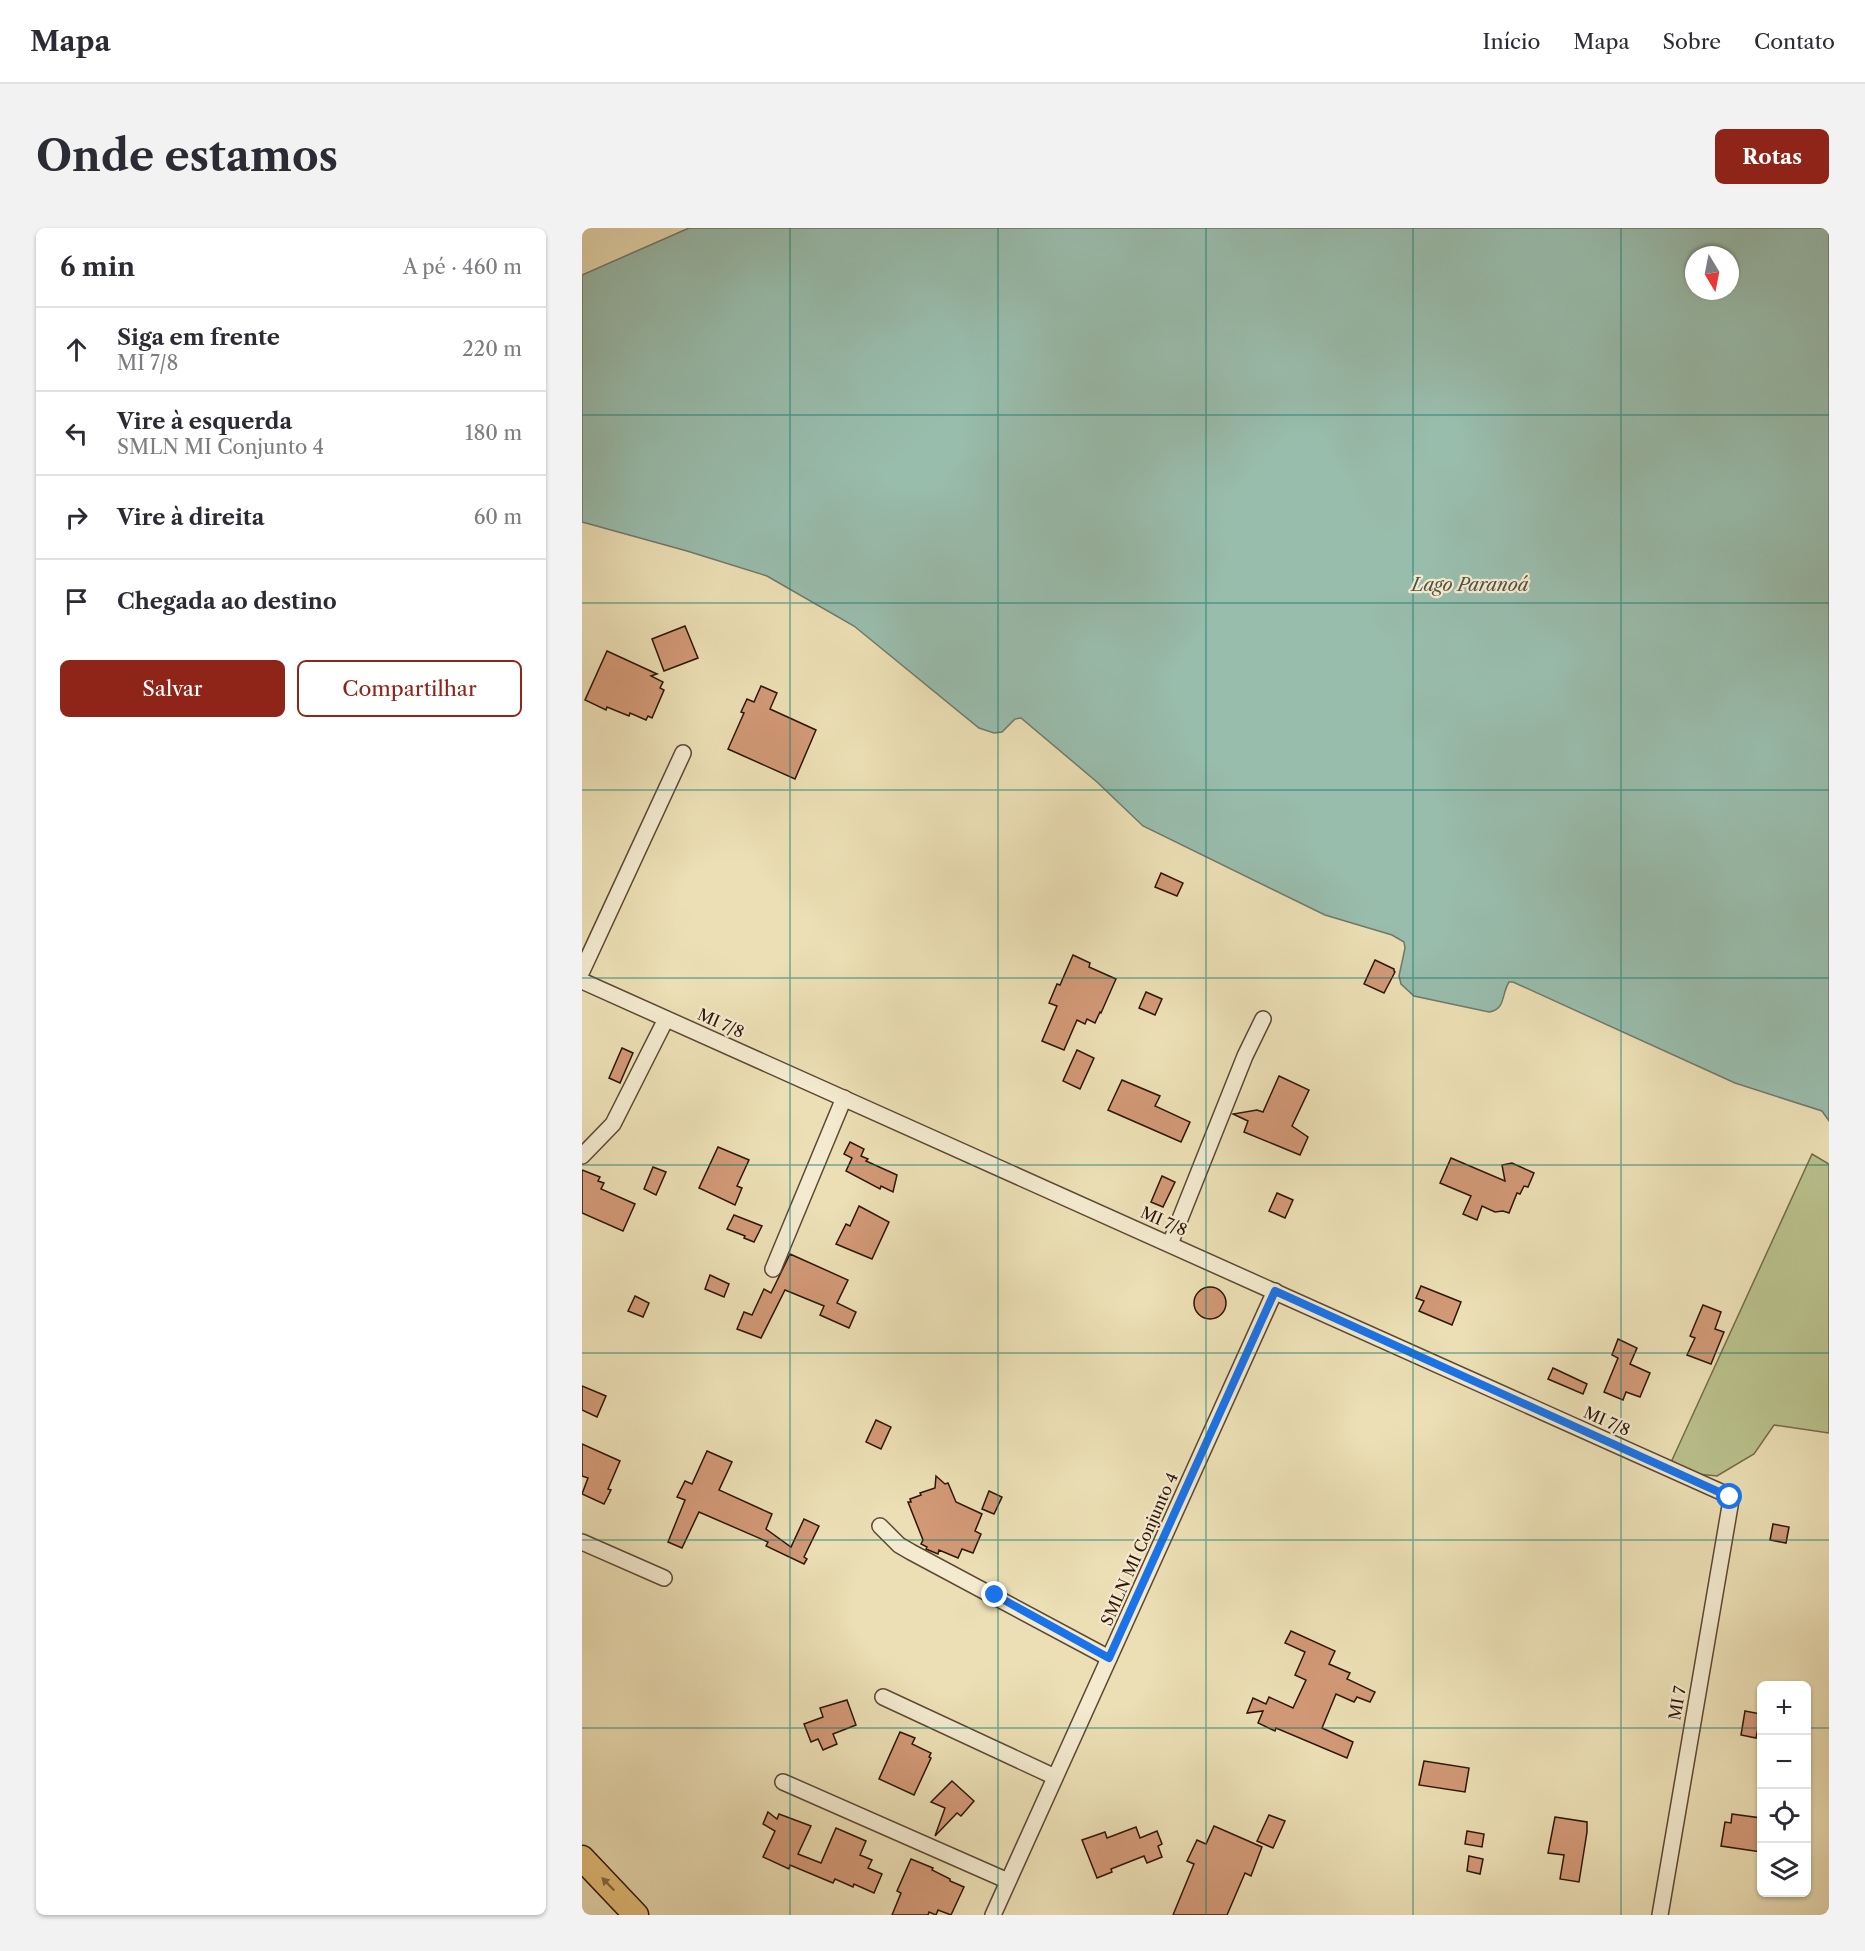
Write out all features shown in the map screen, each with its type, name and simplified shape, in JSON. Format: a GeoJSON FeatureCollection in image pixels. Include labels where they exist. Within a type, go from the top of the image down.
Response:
{"type":"FeatureCollection","features":[{"type":"Feature","properties":{"kind":"main road"},"geometry":{"type":"LineString","coordinates":[[582,1858],[635,1914]]}},
{"type":"Feature","properties":{"kind":"street"},"geometry":{"type":"LineString","coordinates":[[582,971],[683,753]]}},
{"type":"Feature","properties":{"kind":"street","name":"MI 7/8"},"geometry":{"type":"LineString","coordinates":[[582,981],[1730,1497]]}},
{"type":"Feature","properties":{"kind":"street"},"geometry":{"type":"LineString","coordinates":[[582,1156],[613,1124],[666,1018]]}},
{"type":"Feature","properties":{"kind":"street"},"geometry":{"type":"LineString","coordinates":[[1170,1244],[1245,1056],[1263,1019]]}},
{"type":"Feature","properties":{"kind":"street"},"geometry":{"type":"LineString","coordinates":[[772,1269],[844,1098]]}},
{"type":"Feature","properties":{"kind":"street","name":"SMLN MI Conjunto 4"},"geometry":{"type":"LineString","coordinates":[[993,1915],[1275,1291]]}},
{"type":"Feature","properties":{"kind":"street","name":"MI 7"},"geometry":{"type":"LineString","coordinates":[[1659,1915],[1730,1497]]}},
{"type":"Feature","properties":{"kind":"street"},"geometry":{"type":"LineString","coordinates":[[879,1526],[899,1545],[911,1552],[1109,1658]]}},
{"type":"Feature","properties":{"kind":"street"},"geometry":{"type":"LineString","coordinates":[[582,1542],[663,1578]]}},
{"type":"Feature","properties":{"kind":"street"},"geometry":{"type":"LineString","coordinates":[[883,1697],[1055,1777]]}},
{"type":"Feature","properties":{"kind":"street"},"geometry":{"type":"LineString","coordinates":[[783,1782],[1006,1884]]}},
{"type":"Feature","properties":{"kind":"green space"},"geometry":{"type":"Polygon","coordinates":[[[1812,1154],[1829,1164],[1829,1433],[1774,1425],[1754,1454],[1717,1476],[1667,1471],[1812,1154]]]}},
{"type":"Feature","properties":{"kind":"water","name":"Lago Paranoá"},"geometry":{"type":"Polygon","coordinates":[[[689,228],[1829,228],[1829,1121],[1822,1111],[1735,1083],[1513,982],[1509,982],[1501,1005],[1489,1012],[1414,996],[1401,984],[1399,976],[1405,948],[1404,942],[1392,935],[1325,915],[1143,826],[1097,782],[1021,718],[1015,719],[1002,732],[994,733],[979,728],[854,626],[767,576],[582,522],[582,275],[689,228]]]}},
{"type":"Feature","properties":{"kind":"building"},"geometry":{"type":"Polygon","coordinates":[[[685,626],[698,658],[664,671],[652,639],[685,626]]]}},
{"type":"Feature","properties":{"kind":"building"},"geometry":{"type":"Polygon","coordinates":[[[607,651],[657,674],[651,676],[663,682],[660,688],[664,690],[652,718],[648,716],[646,720],[630,713],[629,716],[607,707],[606,710],[585,700],[607,651]]]}},
{"type":"Feature","properties":{"kind":"building"},"geometry":{"type":"Polygon","coordinates":[[[761,686],[777,693],[770,709],[816,730],[795,779],[728,749],[744,713],[741,712],[747,699],[754,702],[761,686]]]}},
{"type":"Feature","properties":{"kind":"building"},"geometry":{"type":"Polygon","coordinates":[[[1161,873],[1183,883],[1177,896],[1155,887],[1161,873]]]}},
{"type":"Feature","properties":{"kind":"building"},"geometry":{"type":"Polygon","coordinates":[[[1073,955],[1090,963],[1089,967],[1116,979],[1095,1023],[1087,1019],[1085,1024],[1077,1020],[1064,1050],[1042,1041],[1057,1006],[1049,1003],[1073,955]]]}},
{"type":"Feature","properties":{"kind":"building"},"geometry":{"type":"Polygon","coordinates":[[[1375,960],[1394,969],[1395,972],[1384,993],[1364,984],[1375,960]]]}},
{"type":"Feature","properties":{"kind":"building"},"geometry":{"type":"Polygon","coordinates":[[[1146,992],[1162,999],[1155,1015],[1139,1008],[1146,992]]]}},
{"type":"Feature","properties":{"kind":"building"},"geometry":{"type":"Polygon","coordinates":[[[622,1048],[633,1053],[620,1083],[609,1078],[622,1048]]]}},
{"type":"Feature","properties":{"kind":"building"},"geometry":{"type":"Polygon","coordinates":[[[1077,1050],[1094,1058],[1080,1089],[1063,1081],[1077,1050]]]}},
{"type":"Feature","properties":{"kind":"building"},"geometry":{"type":"Polygon","coordinates":[[[1279,1076],[1309,1090],[1292,1126],[1308,1137],[1300,1155],[1244,1132],[1248,1121],[1233,1114],[1257,1110],[1263,1112],[1279,1076]]]}},
{"type":"Feature","properties":{"kind":"building"},"geometry":{"type":"Polygon","coordinates":[[[1122,1080],[1160,1096],[1155,1106],[1190,1122],[1181,1142],[1108,1110],[1122,1080]]]}},
{"type":"Feature","properties":{"kind":"building"},"geometry":{"type":"Polygon","coordinates":[[[850,1142],[864,1149],[861,1156],[868,1159],[866,1161],[897,1175],[893,1192],[881,1186],[880,1189],[846,1171],[852,1158],[844,1154],[850,1142]]]}},
{"type":"Feature","properties":{"kind":"building"},"geometry":{"type":"Polygon","coordinates":[[[718,1147],[749,1160],[737,1186],[742,1188],[735,1205],[699,1188],[718,1147]]]}},
{"type":"Feature","properties":{"kind":"building"},"geometry":{"type":"Polygon","coordinates":[[[1451,1158],[1505,1181],[1502,1165],[1512,1163],[1534,1173],[1528,1187],[1524,1186],[1520,1194],[1517,1193],[1509,1213],[1495,1212],[1482,1206],[1477,1220],[1463,1214],[1471,1196],[1440,1183],[1451,1158]]]}},
{"type":"Feature","properties":{"kind":"building"},"geometry":{"type":"Polygon","coordinates":[[[653,1167],[666,1172],[656,1195],[644,1189],[653,1167]]]}},
{"type":"Feature","properties":{"kind":"building"},"geometry":{"type":"Polygon","coordinates":[[[582,1170],[600,1177],[598,1181],[604,1183],[601,1189],[635,1204],[623,1231],[582,1213],[582,1170]]]}},
{"type":"Feature","properties":{"kind":"building"},"geometry":{"type":"Polygon","coordinates":[[[1162,1176],[1175,1182],[1163,1207],[1151,1202],[1162,1176]]]}},
{"type":"Feature","properties":{"kind":"building"},"geometry":{"type":"Polygon","coordinates":[[[1277,1193],[1293,1200],[1285,1218],[1269,1211],[1277,1193]]]}},
{"type":"Feature","properties":{"kind":"building"},"geometry":{"type":"Polygon","coordinates":[[[859,1206],[889,1222],[872,1259],[836,1244],[846,1224],[850,1226],[859,1206]]]}},
{"type":"Feature","properties":{"kind":"building"},"geometry":{"type":"Polygon","coordinates":[[[734,1215],[762,1226],[754,1242],[727,1229],[734,1215]]]}},
{"type":"Feature","properties":{"kind":"building"},"geometry":{"type":"Polygon","coordinates":[[[790,1254],[848,1280],[837,1303],[856,1312],[849,1328],[820,1315],[824,1306],[785,1290],[761,1338],[737,1329],[744,1312],[752,1315],[764,1289],[771,1293],[790,1254]]]}},
{"type":"Feature","properties":{"kind":"building"},"geometry":{"type":"Polygon","coordinates":[[[710,1275],[729,1284],[724,1297],[705,1289],[710,1275]]]}},
{"type":"Feature","properties":{"kind":"building"},"geometry":{"type":"Polygon","coordinates":[[[1421,1286],[1461,1302],[1452,1325],[1419,1311],[1424,1301],[1416,1298],[1421,1286]]]}},
{"type":"Feature","properties":{"kind":"building"},"geometry":{"type":"Polygon","coordinates":[[[1210,1287],[1221,1292],[1226,1303],[1221,1314],[1210,1319],[1199,1314],[1194,1303],[1199,1292],[1210,1287]]]}},
{"type":"Feature","properties":{"kind":"building"},"geometry":{"type":"Polygon","coordinates":[[[635,1296],[649,1303],[643,1317],[628,1311],[635,1296]]]}},
{"type":"Feature","properties":{"kind":"building"},"geometry":{"type":"Polygon","coordinates":[[[1703,1305],[1721,1312],[1715,1329],[1724,1332],[1711,1364],[1687,1355],[1695,1338],[1690,1336],[1703,1305]]]}},
{"type":"Feature","properties":{"kind":"building"},"geometry":{"type":"Polygon","coordinates":[[[1618,1339],[1637,1348],[1630,1364],[1650,1373],[1640,1397],[1626,1392],[1623,1400],[1604,1392],[1618,1358],[1612,1355],[1618,1339]]]}},
{"type":"Feature","properties":{"kind":"building"},"geometry":{"type":"Polygon","coordinates":[[[1553,1368],[1587,1384],[1583,1394],[1548,1379],[1553,1368]]]}},
{"type":"Feature","properties":{"kind":"building"},"geometry":{"type":"Polygon","coordinates":[[[582,1386],[606,1396],[597,1417],[582,1410],[582,1386]]]}},
{"type":"Feature","properties":{"kind":"building"},"geometry":{"type":"Polygon","coordinates":[[[876,1420],[891,1427],[881,1449],[866,1442],[876,1420]]]}},
{"type":"Feature","properties":{"kind":"building"},"geometry":{"type":"Polygon","coordinates":[[[582,1444],[620,1461],[604,1504],[582,1494],[588,1478],[582,1476],[582,1444]]]}},
{"type":"Feature","properties":{"kind":"building"},"geometry":{"type":"Polygon","coordinates":[[[707,1451],[732,1462],[719,1490],[772,1514],[766,1529],[791,1547],[804,1519],[819,1526],[804,1557],[807,1559],[804,1564],[766,1546],[768,1542],[699,1512],[682,1548],[668,1542],[685,1500],[677,1497],[685,1481],[692,1484],[707,1451]]]}},
{"type":"Feature","properties":{"kind":"building"},"geometry":{"type":"Polygon","coordinates":[[[936,1476],[945,1484],[948,1483],[956,1502],[982,1514],[975,1531],[981,1534],[973,1553],[962,1549],[958,1558],[939,1550],[938,1554],[921,1544],[923,1540],[908,1502],[921,1495],[920,1493],[935,1488],[936,1476]]]}},
{"type":"Feature","properties":{"kind":"building"},"geometry":{"type":"Polygon","coordinates":[[[989,1491],[1002,1497],[994,1514],[982,1509],[989,1491]]]}},
{"type":"Feature","properties":{"kind":"building"},"geometry":{"type":"Polygon","coordinates":[[[1773,1524],[1789,1527],[1786,1543],[1770,1540],[1773,1524]]]}},
{"type":"Feature","properties":{"kind":"building"},"geometry":{"type":"Polygon","coordinates":[[[1291,1631],[1335,1651],[1329,1664],[1350,1673],[1347,1679],[1375,1692],[1370,1702],[1357,1697],[1354,1702],[1336,1694],[1322,1728],[1353,1742],[1347,1758],[1276,1728],[1275,1731],[1258,1723],[1263,1711],[1247,1713],[1253,1698],[1266,1704],[1269,1697],[1293,1708],[1306,1680],[1295,1675],[1305,1652],[1285,1643],[1291,1631]]]}},
{"type":"Feature","properties":{"kind":"building"},"geometry":{"type":"Polygon","coordinates":[[[847,1700],[856,1725],[833,1734],[837,1744],[823,1750],[818,1739],[811,1742],[804,1724],[823,1717],[820,1708],[847,1700]]]}},
{"type":"Feature","properties":{"kind":"building"},"geometry":{"type":"Polygon","coordinates":[[[1745,1711],[1757,1713],[1756,1738],[1741,1735],[1745,1711]]]}},
{"type":"Feature","properties":{"kind":"building"},"geometry":{"type":"Polygon","coordinates":[[[900,1732],[915,1738],[912,1744],[931,1753],[929,1757],[931,1758],[914,1795],[879,1779],[900,1732]]]}},
{"type":"Feature","properties":{"kind":"building"},"geometry":{"type":"Polygon","coordinates":[[[1424,1761],[1469,1768],[1465,1792],[1419,1785],[1424,1761]]]}},
{"type":"Feature","properties":{"kind":"building"},"geometry":{"type":"Polygon","coordinates":[[[952,1781],[974,1801],[961,1816],[957,1813],[935,1836],[945,1808],[931,1802],[952,1781]]]}},
{"type":"Feature","properties":{"kind":"building"},"geometry":{"type":"Polygon","coordinates":[[[768,1812],[777,1819],[779,1814],[811,1826],[798,1854],[821,1863],[836,1828],[866,1841],[860,1855],[872,1860],[868,1868],[882,1874],[874,1893],[835,1879],[833,1883],[790,1865],[789,1869],[763,1857],[775,1831],[763,1824],[768,1812]]]}},
{"type":"Feature","properties":{"kind":"building"},"geometry":{"type":"Polygon","coordinates":[[[1732,1814],[1757,1817],[1757,1851],[1721,1846],[1725,1822],[1731,1823],[1732,1814]]]}},
{"type":"Feature","properties":{"kind":"building"},"geometry":{"type":"Polygon","coordinates":[[[1269,1815],[1285,1821],[1273,1848],[1257,1841],[1269,1815]]]}},
{"type":"Feature","properties":{"kind":"building"},"geometry":{"type":"Polygon","coordinates":[[[1555,1817],[1587,1822],[1579,1882],[1560,1879],[1564,1855],[1548,1853],[1555,1817]]]}},
{"type":"Feature","properties":{"kind":"building"},"geometry":{"type":"Polygon","coordinates":[[[1214,1826],[1262,1847],[1251,1876],[1245,1873],[1227,1915],[1173,1915],[1194,1864],[1187,1861],[1197,1840],[1206,1844],[1214,1826]]]}},
{"type":"Feature","properties":{"kind":"building"},"geometry":{"type":"Polygon","coordinates":[[[1136,1827],[1140,1838],[1157,1831],[1162,1844],[1158,1846],[1162,1857],[1147,1863],[1144,1856],[1111,1869],[1112,1872],[1097,1878],[1082,1840],[1105,1832],[1107,1838],[1136,1827]]]}},
{"type":"Feature","properties":{"kind":"building"},"geometry":{"type":"Polygon","coordinates":[[[1467,1831],[1484,1834],[1482,1847],[1465,1844],[1467,1831]]]}},
{"type":"Feature","properties":{"kind":"building"},"geometry":{"type":"Polygon","coordinates":[[[1469,1856],[1483,1859],[1480,1874],[1467,1871],[1469,1856]]]}},
{"type":"Feature","properties":{"kind":"building"},"geometry":{"type":"Polygon","coordinates":[[[911,1859],[933,1868],[932,1870],[964,1887],[951,1915],[938,1910],[936,1915],[929,1912],[928,1915],[892,1915],[901,1893],[897,1891],[911,1859]]]}},
{"type":"Feature","properties":{"kind":"route"},"geometry":{"type":"LineString","coordinates":[[995,1595],[1109,1658],[1275,1291],[1730,1497]]}}]}
